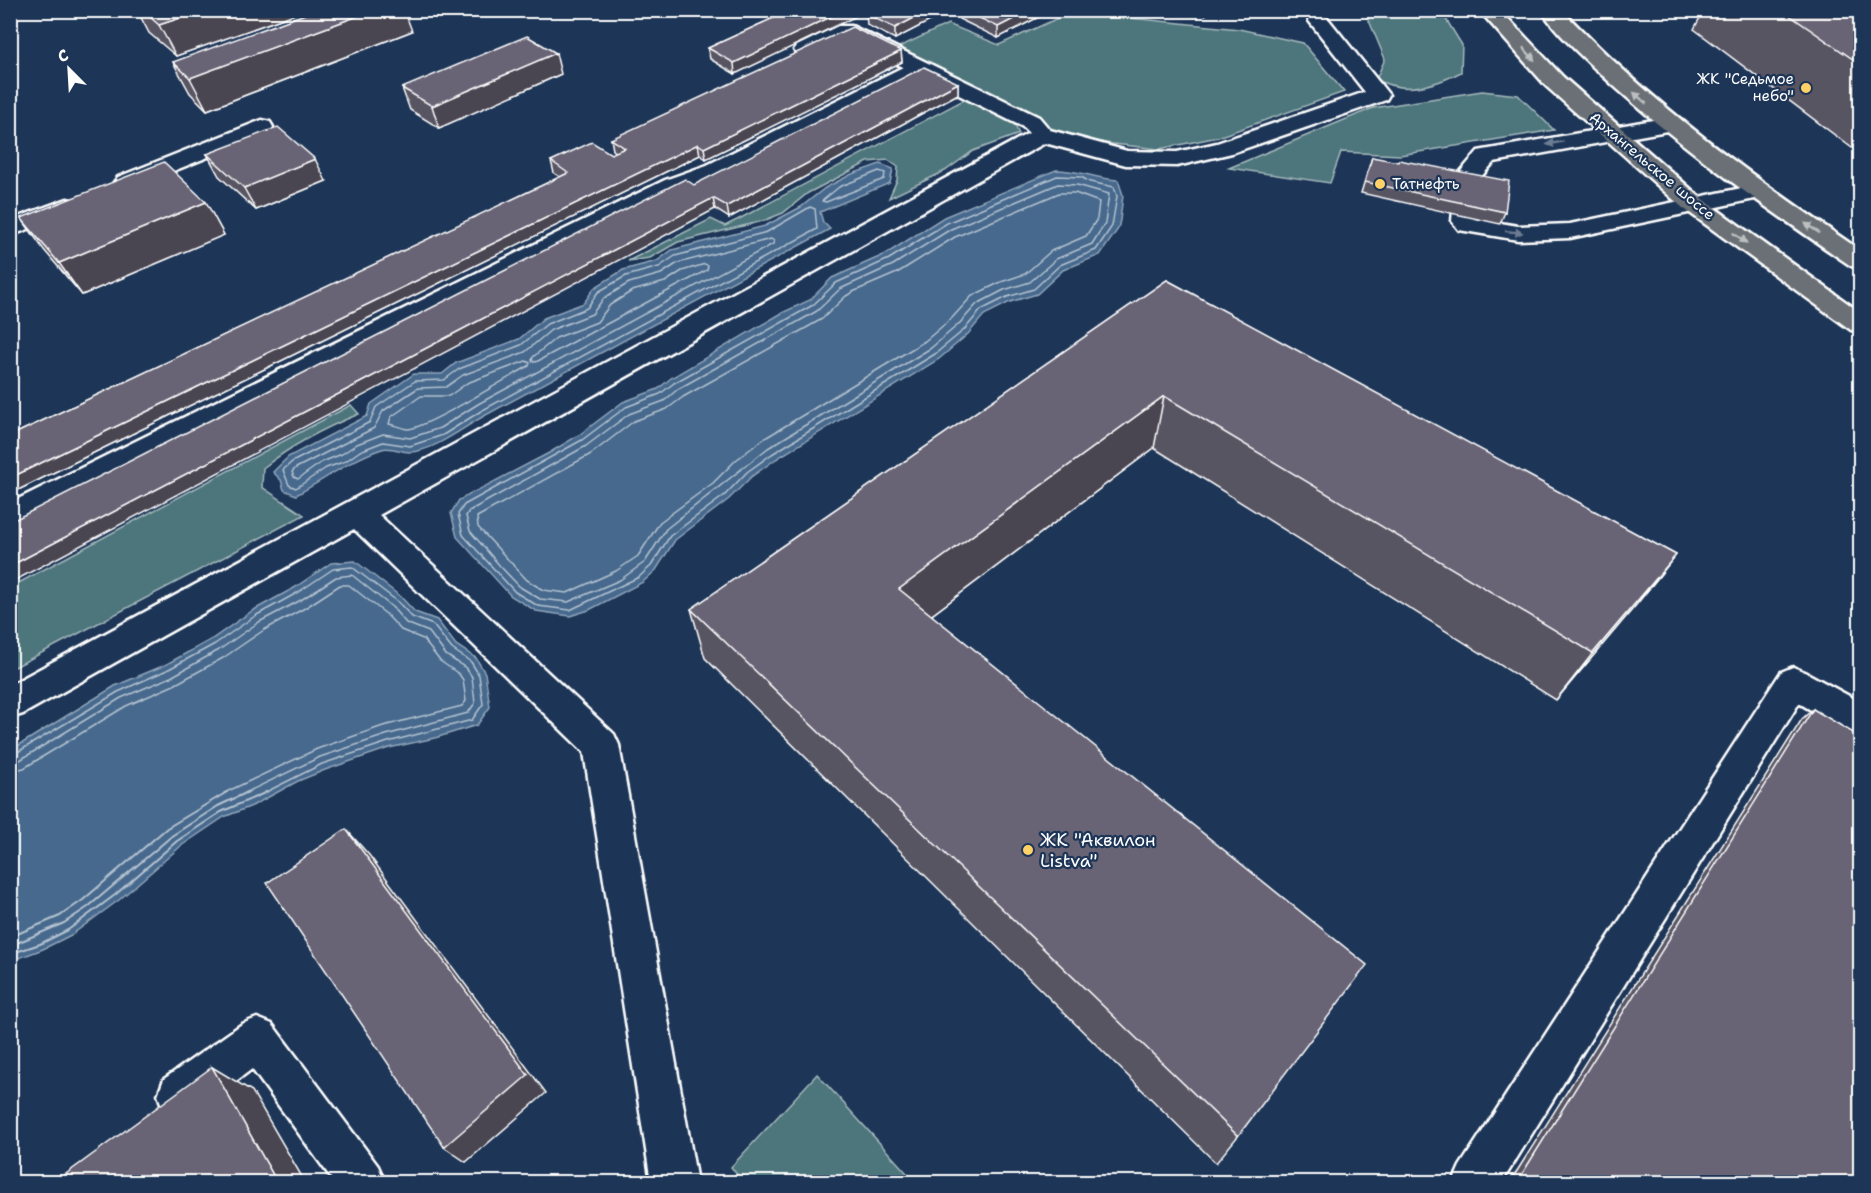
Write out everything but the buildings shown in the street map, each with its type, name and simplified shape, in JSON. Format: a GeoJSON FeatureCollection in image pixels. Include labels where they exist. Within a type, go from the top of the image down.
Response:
{"type":"FeatureCollection","features":[{"type":"Feature","properties":{"kind":"main road","name":"Архангельское шоссе"},"geometry":{"type":"LineString","coordinates":[[1489,10],[1555,82],[1692,204],[1860,324]]}},
{"type":"Feature","properties":{"kind":"main road"},"geometry":{"type":"LineString","coordinates":[[1551,10],[1611,73],[1670,124],[1756,192],[1860,261]]}},
{"type":"Feature","properties":{"kind":"lane"},"geometry":{"type":"LineString","coordinates":[[845,30],[1031,122],[1042,135],[1126,158],[1177,159],[1224,148],[1378,95],[1316,17],[1315,10]]}},
{"type":"Feature","properties":{"kind":"lane"},"geometry":{"type":"LineString","coordinates":[[782,61],[865,20]]}},
{"type":"Feature","properties":{"kind":"lane"},"geometry":{"type":"LineString","coordinates":[[10,517],[673,185],[715,170],[920,66]]}},
{"type":"Feature","properties":{"kind":"lane"},"geometry":{"type":"LineString","coordinates":[[1670,124],[1486,156],[1468,177],[1465,223],[1518,234],[1570,231],[1756,192]]}},
{"type":"Feature","properties":{"kind":"lane"},"geometry":{"type":"LineString","coordinates":[[109,189],[262,127]]}},
{"type":"Feature","properties":{"kind":"lane"},"geometry":{"type":"LineString","coordinates":[[10,703],[1042,135]]}},
{"type":"Feature","properties":{"kind":"lane"},"geometry":{"type":"LineString","coordinates":[[10,229],[87,198]]}},
{"type":"Feature","properties":{"kind":"lane"},"geometry":{"type":"LineString","coordinates":[[357,513],[601,744],[674,1182]]}},
{"type":"Feature","properties":{"kind":"lane"},"geometry":{"type":"LineString","coordinates":[[1476,1182],[1793,682],[1860,720]]}},
{"type":"Feature","properties":{"kind":"lane"},"geometry":{"type":"LineString","coordinates":[[144,1121],[257,1039],[362,1182]]}},
{"type":"Feature","properties":{"kind":"green space"},"geometry":{"type":"Polygon","coordinates":[[[1365,11],[1441,11],[1462,45],[1461,72],[1429,85],[1408,88],[1386,84],[1376,79],[1385,59],[1365,11]]]}},
{"type":"Feature","properties":{"kind":"green space"},"geometry":{"type":"Polygon","coordinates":[[[1071,12],[1239,29],[1303,43],[1344,92],[1218,137],[1159,149],[1104,143],[1056,131],[899,47],[948,24],[999,45],[1071,12]]]}},
{"type":"Feature","properties":{"kind":"green space"},"geometry":{"type":"Polygon","coordinates":[[[1482,91],[1518,95],[1554,130],[1400,155],[1341,152],[1330,183],[1229,168],[1373,108],[1482,91]]]}},
{"type":"Feature","properties":{"kind":"green space"},"geometry":{"type":"Polygon","coordinates":[[[969,97],[1013,122],[1019,134],[973,151],[945,171],[889,198],[897,180],[898,167],[888,160],[868,162],[808,193],[783,213],[763,221],[678,242],[650,258],[628,261],[711,219],[725,226],[969,97]]]}},
{"type":"Feature","properties":{"kind":"green space"},"geometry":{"type":"Polygon","coordinates":[[[351,405],[359,414],[309,438],[263,468],[262,487],[304,515],[11,669],[11,587],[351,405]]]}},
{"type":"Feature","properties":{"kind":"green space"},"geometry":{"type":"Polygon","coordinates":[[[817,1074],[915,1182],[743,1182],[731,1167],[817,1074]]]}},
{"type":"Feature","properties":{"kind":"water"},"geometry":{"type":"Polygon","coordinates":[[[880,164],[893,169],[890,183],[820,212],[823,222],[830,229],[484,416],[438,444],[409,452],[382,449],[349,464],[296,495],[284,490],[281,480],[273,472],[288,457],[367,416],[371,404],[414,374],[442,374],[456,363],[519,339],[544,318],[584,303],[594,288],[623,270],[657,261],[672,250],[765,226],[801,207],[825,188],[852,174],[880,164]]]}},
{"type":"Feature","properties":{"kind":"water"},"geometry":{"type":"Polygon","coordinates":[[[1056,170],[1118,180],[1123,195],[1118,229],[1100,255],[1063,270],[1037,294],[1010,302],[984,315],[968,334],[939,359],[776,459],[675,540],[656,570],[643,582],[589,610],[570,616],[536,611],[511,596],[457,537],[451,513],[459,500],[549,453],[579,435],[623,402],[658,389],[671,378],[782,313],[810,300],[832,278],[886,254],[944,217],[1056,170]]]}},
{"type":"Feature","properties":{"kind":"water"},"geometry":{"type":"Polygon","coordinates":[[[355,561],[401,597],[415,612],[437,620],[456,645],[476,658],[485,673],[490,707],[477,725],[435,738],[389,748],[325,770],[298,781],[252,806],[224,817],[181,846],[119,900],[71,935],[11,961],[11,750],[115,686],[165,665],[212,639],[252,611],[294,588],[331,563],[355,561]]]}},
{"type":"Feature","properties":{"kind":"place","name":"ЖК \"Седьмое небо\""},"geometry":{"type":"Point","coordinates":[1806,88]}},
{"type":"Feature","properties":{"kind":"place","name":"Татнефть"},"geometry":{"type":"Point","coordinates":[1380,184]}},
{"type":"Feature","properties":{"kind":"place","name":"ЖК \"Аквилон Listva\""},"geometry":{"type":"Point","coordinates":[1028,850]}}]}
